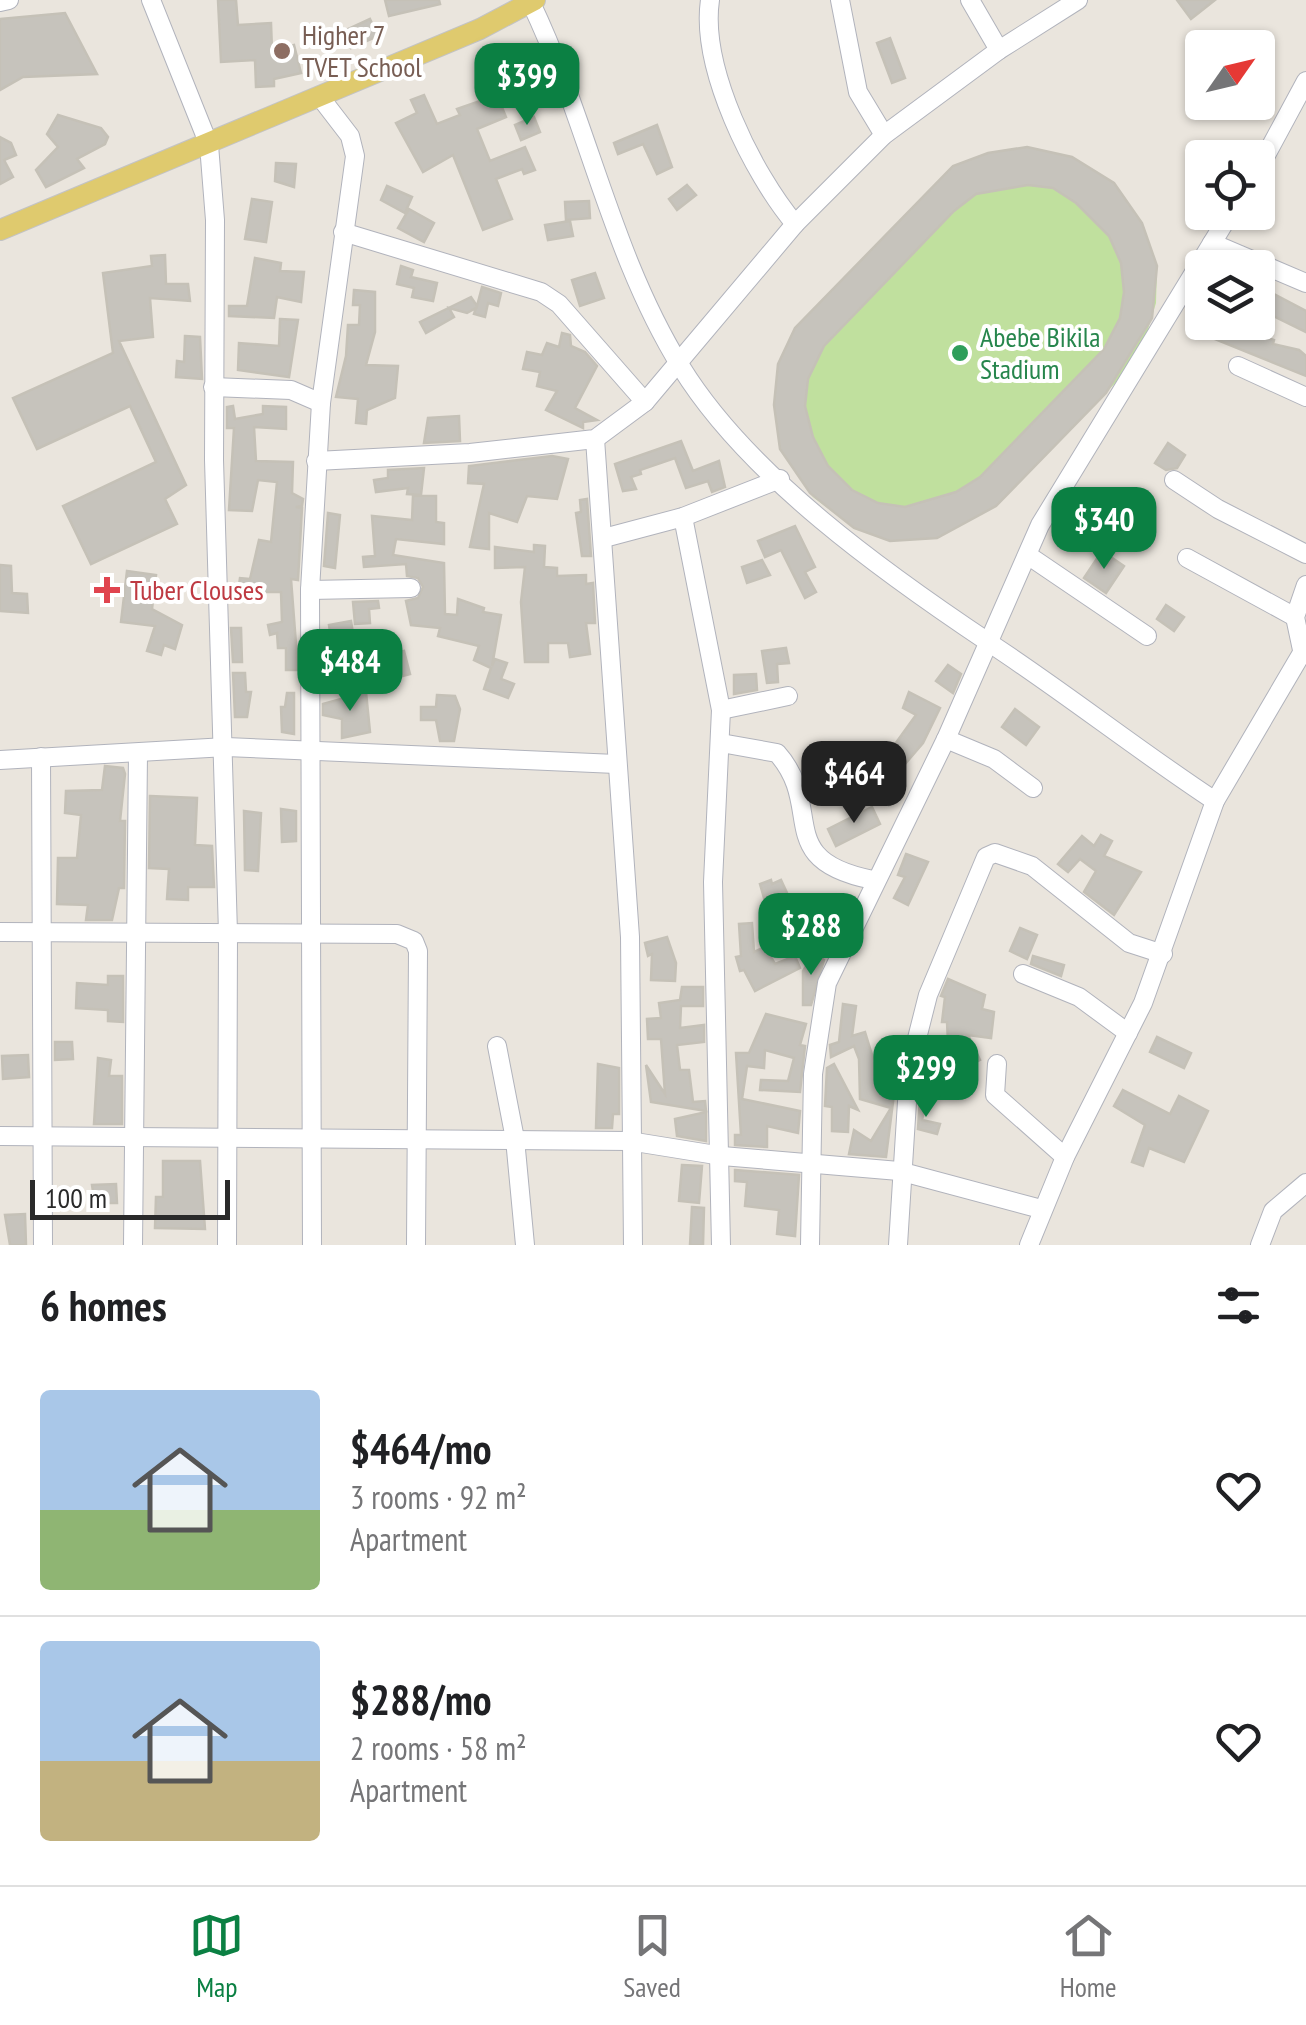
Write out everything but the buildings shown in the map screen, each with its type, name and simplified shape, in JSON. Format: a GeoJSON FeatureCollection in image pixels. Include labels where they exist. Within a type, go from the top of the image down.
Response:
{"type":"FeatureCollection","features":[{"type":"Feature","properties":{"kind":"main road"},"geometry":{"type":"LineString","coordinates":[[0,230],[209,145],[532,1]]}},
{"type":"Feature","properties":{"kind":"street"},"geometry":{"type":"LineString","coordinates":[[0,2],[9,0]]}},
{"type":"Feature","properties":{"kind":"street"},"geometry":{"type":"LineString","coordinates":[[151,0],[209,145],[216,220],[213,386],[226,747],[228,933],[226,1245]]}},
{"type":"Feature","properties":{"kind":"street"},"geometry":{"type":"LineString","coordinates":[[710,0],[712,41],[740,137],[761,180],[796,224]]}},
{"type":"Feature","properties":{"kind":"street"},"geometry":{"type":"LineString","coordinates":[[840,0],[858,92],[884,135]]}},
{"type":"Feature","properties":{"kind":"street"},"geometry":{"type":"LineString","coordinates":[[970,0],[998,50]]}},
{"type":"Feature","properties":{"kind":"street"},"geometry":{"type":"LineString","coordinates":[[316,462],[595,439],[645,402],[796,224],[884,135],[1049,8],[1078,0]]}},
{"type":"Feature","properties":{"kind":"street"},"geometry":{"type":"LineString","coordinates":[[532,1],[562,70],[621,245],[679,364],[712,411],[866,557],[1215,801]]}},
{"type":"Feature","properties":{"kind":"street"},"geometry":{"type":"LineString","coordinates":[[1274,140],[1306,81]]}},
{"type":"Feature","properties":{"kind":"street"},"geometry":{"type":"LineString","coordinates":[[312,1245],[310,590],[321,403],[354,148],[320,97]]}},
{"type":"Feature","properties":{"kind":"street"},"geometry":{"type":"LineString","coordinates":[[810,1245],[814,1074],[827,983],[946,738],[1054,500],[1112,413],[1220,230]]}},
{"type":"Feature","properties":{"kind":"street"},"geometry":{"type":"LineString","coordinates":[[343,232],[541,292],[560,304],[645,402]]}},
{"type":"Feature","properties":{"kind":"street"},"geometry":{"type":"LineString","coordinates":[[1212,242],[1306,283]]}},
{"type":"Feature","properties":{"kind":"street"},"geometry":{"type":"LineString","coordinates":[[1238,366],[1306,397]]}},
{"type":"Feature","properties":{"kind":"street"},"geometry":{"type":"LineString","coordinates":[[213,386],[290,390],[321,403]]}},
{"type":"Feature","properties":{"kind":"street"},"geometry":{"type":"LineString","coordinates":[[595,439],[630,937],[633,1245]]}},
{"type":"Feature","properties":{"kind":"street"},"geometry":{"type":"LineString","coordinates":[[604,538],[683,517],[780,479]]}},
{"type":"Feature","properties":{"kind":"street"},"geometry":{"type":"LineString","coordinates":[[1174,480],[1306,554]]}},
{"type":"Feature","properties":{"kind":"street"},"geometry":{"type":"LineString","coordinates":[[683,517],[720,710],[713,907],[722,1156],[721,1245]]}},
{"type":"Feature","properties":{"kind":"street"},"geometry":{"type":"LineString","coordinates":[[1029,556],[1147,636]]}},
{"type":"Feature","properties":{"kind":"street"},"geometry":{"type":"LineString","coordinates":[[1188,558],[1295,618]]}},
{"type":"Feature","properties":{"kind":"street"},"geometry":{"type":"LineString","coordinates":[[1028,1245],[1065,1156],[1128,1033],[1162,954],[1215,801],[1304,648],[1295,618],[1306,585]]}},
{"type":"Feature","properties":{"kind":"street"},"geometry":{"type":"LineString","coordinates":[[310,590],[411,588]]}},
{"type":"Feature","properties":{"kind":"street"},"geometry":{"type":"LineString","coordinates":[[720,710],[788,696]]}},
{"type":"Feature","properties":{"kind":"street"},"geometry":{"type":"LineString","coordinates":[[946,738],[994,760],[1032,788]]}},
{"type":"Feature","properties":{"kind":"street"},"geometry":{"type":"LineString","coordinates":[[720,743],[758,746],[777,754],[791,775],[806,839],[816,855],[841,873],[874,880]]}},
{"type":"Feature","properties":{"kind":"street"},"geometry":{"type":"LineString","coordinates":[[0,760],[226,747],[616,764]]}},
{"type":"Feature","properties":{"kind":"street"},"geometry":{"type":"LineString","coordinates":[[133,1245],[138,753]]}},
{"type":"Feature","properties":{"kind":"street"},"geometry":{"type":"LineString","coordinates":[[41,757],[43,1245]]}},
{"type":"Feature","properties":{"kind":"street"},"geometry":{"type":"LineString","coordinates":[[898,1245],[899,1171],[908,1070],[928,994],[986,857],[995,853],[1032,866],[1105,928],[1162,954]]}},
{"type":"Feature","properties":{"kind":"street"},"geometry":{"type":"LineString","coordinates":[[0,932],[396,934],[414,940],[418,950],[416,1245]]}},
{"type":"Feature","properties":{"kind":"street"},"geometry":{"type":"LineString","coordinates":[[1023,974],[1079,996],[1128,1033]]}},
{"type":"Feature","properties":{"kind":"street"},"geometry":{"type":"LineString","coordinates":[[497,1046],[515,1139],[525,1245]]}},
{"type":"Feature","properties":{"kind":"street"},"geometry":{"type":"LineString","coordinates":[[997,1064],[995,1095],[1065,1156]]}},
{"type":"Feature","properties":{"kind":"street"},"geometry":{"type":"LineString","coordinates":[[0,1136],[629,1141],[722,1156],[899,1171],[1041,1209]]}},
{"type":"Feature","properties":{"kind":"street"},"geometry":{"type":"LineString","coordinates":[[1260,1245],[1273,1211],[1306,1183]]}},
{"type":"Feature","properties":{"kind":"green space","name":"Abebe Bikila Stadium"},"geometry":{"type":"Polygon","coordinates":[[[1027,147],[1072,157],[1114,183],[1142,223],[1157,266],[1156,303],[1144,342],[1126,372],[996,506],[937,538],[854,528],[813,497],[780,449],[774,405],[778,364],[795,328],[953,166],[988,153],[1027,147]]]}},
{"type":"Feature","properties":{"kind":"place","name":"Higher 7 TVET School"},"geometry":{"type":"Point","coordinates":[282,51]}},
{"type":"Feature","properties":{"kind":"place","name":"Abebe Bikila Stadium"},"geometry":{"type":"Point","coordinates":[960,353]}},
{"type":"Feature","properties":{"kind":"place","name":"Tuber Clouses"},"geometry":{"type":"Point","coordinates":[107,590]}}]}
